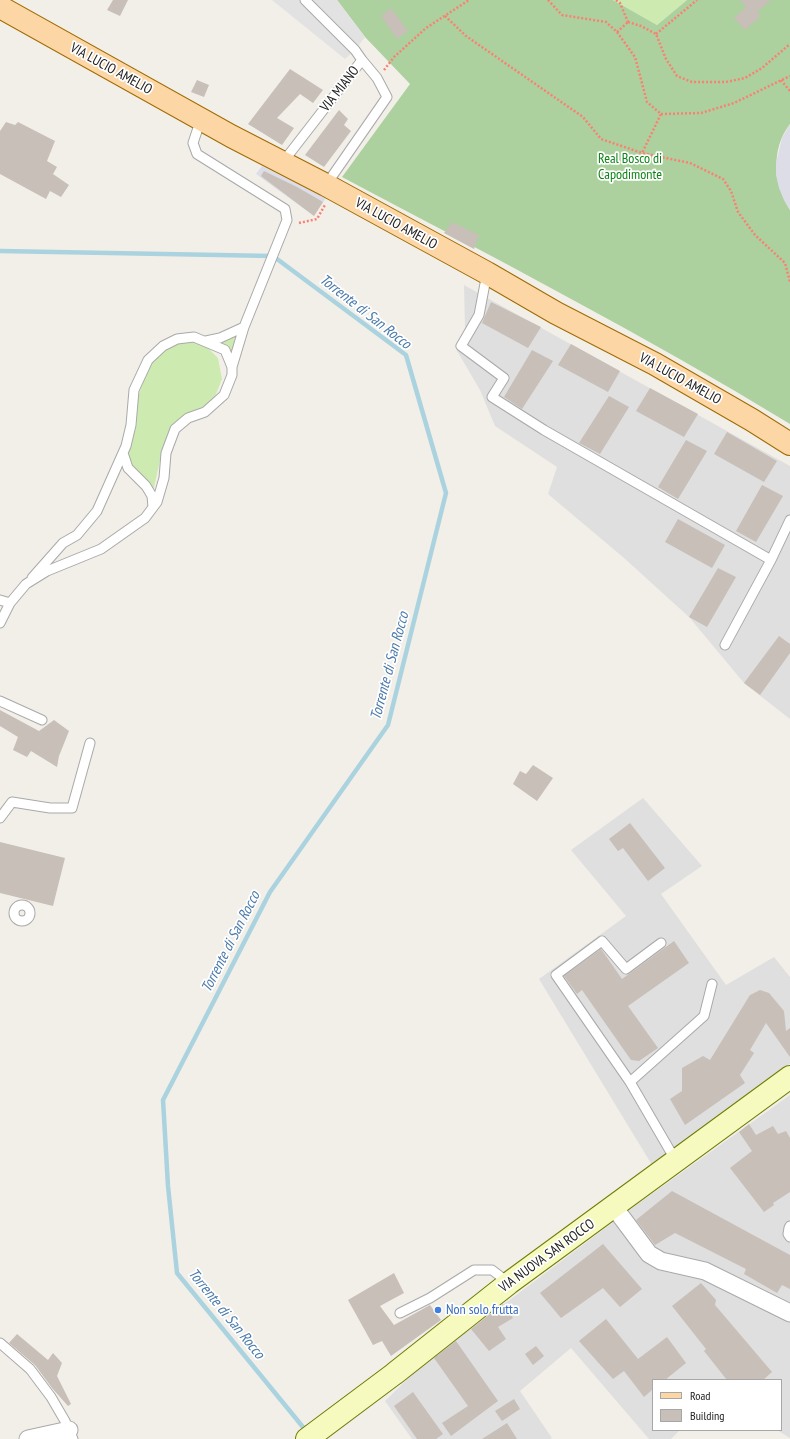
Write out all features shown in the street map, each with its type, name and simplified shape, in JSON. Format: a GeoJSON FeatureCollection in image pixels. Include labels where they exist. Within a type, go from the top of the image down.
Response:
{"type":"FeatureCollection","features":[{"type":"Feature","properties":{"kind":"main road","name":"VIA LUCIO AMELIO"},"geometry":{"type":"LineString","coordinates":[[0,7],[201,119],[283,162],[327,192],[487,273],[556,313],[655,364],[752,420],[790,444]]}},
{"type":"Feature","properties":{"kind":"main road","name":"VIA NUOVA SAN ROCCO"},"geometry":{"type":"LineString","coordinates":[[307,1439],[371,1392],[509,1283],[790,1077]]}},
{"type":"Feature","properties":{"kind":"street"},"geometry":{"type":"LineString","coordinates":[[614,1206],[649,1254],[662,1260],[705,1271],[790,1313]]}},
{"type":"Feature","properties":{"kind":"street"},"geometry":{"type":"LineString","coordinates":[[28,1439],[71,1434]]}},
{"type":"Feature","properties":{"kind":"lane"},"geometry":{"type":"LineString","coordinates":[[306,0],[355,50],[362,60]]}},
{"type":"Feature","properties":{"kind":"lane","name":"VIA MIANO"},"geometry":{"type":"LineString","coordinates":[[283,162],[362,60],[377,78],[387,97],[327,192]]}},
{"type":"Feature","properties":{"kind":"lane"},"geometry":{"type":"LineString","coordinates":[[26,584],[47,571],[101,550],[145,518],[156,502],[164,478],[166,453],[175,429],[188,418],[205,412],[224,395],[232,375],[232,367],[244,327],[287,220],[285,209],[197,154],[193,143],[201,119]]}},
{"type":"Feature","properties":{"kind":"lane"},"geometry":{"type":"LineString","coordinates":[[487,273],[479,315],[461,346],[504,378],[492,397],[544,430],[771,560]]}},
{"type":"Feature","properties":{"kind":"lane"},"geometry":{"type":"LineString","coordinates":[[204,341],[220,338],[244,327]]}},
{"type":"Feature","properties":{"kind":"lane"},"geometry":{"type":"LineString","coordinates":[[0,623],[10,603],[26,584],[63,542],[77,535],[97,511],[123,453],[131,425],[134,390],[148,360],[163,346],[177,339],[194,337],[225,350],[232,367]]}},
{"type":"Feature","properties":{"kind":"lane"},"geometry":{"type":"LineString","coordinates":[[123,453],[128,468],[146,486],[152,496],[153,507]]}},
{"type":"Feature","properties":{"kind":"lane"},"geometry":{"type":"LineString","coordinates":[[725,645],[789,527]]}},
{"type":"Feature","properties":{"kind":"lane"},"geometry":{"type":"LineString","coordinates":[[0,600],[10,603]]}},
{"type":"Feature","properties":{"kind":"lane"},"geometry":{"type":"LineString","coordinates":[[0,701],[42,720]]}},
{"type":"Feature","properties":{"kind":"lane"},"geometry":{"type":"LineString","coordinates":[[0,818],[12,802],[50,808],[72,808],[90,743]]}},
{"type":"Feature","properties":{"kind":"lane"},"geometry":{"type":"LineString","coordinates":[[661,943],[626,969],[602,941],[556,975],[630,1082],[676,1161]]}},
{"type":"Feature","properties":{"kind":"lane"},"geometry":{"type":"LineString","coordinates":[[630,1082],[704,1016],[712,984]]}},
{"type":"Feature","properties":{"kind":"lane"},"geometry":{"type":"LineString","coordinates":[[790,1226],[788,1228],[788,1234],[790,1237]]}},
{"type":"Feature","properties":{"kind":"lane"},"geometry":{"type":"LineString","coordinates":[[400,1314],[430,1298],[474,1270],[492,1270],[509,1283]]}},
{"type":"Feature","properties":{"kind":"lane"},"geometry":{"type":"LineString","coordinates":[[0,1343],[17,1359],[30,1368],[51,1398],[71,1434]]}},
{"type":"Feature","properties":{"kind":"path"},"geometry":{"type":"LineString","coordinates":[[377,78],[394,57],[426,28],[468,0]]}},
{"type":"Feature","properties":{"kind":"path"},"geometry":{"type":"LineString","coordinates":[[548,0],[562,15],[606,22],[617,32],[635,57],[647,102],[661,114],[701,113],[734,103],[790,76]]}},
{"type":"Feature","properties":{"kind":"path"},"geometry":{"type":"LineString","coordinates":[[616,0],[620,3],[628,22]]}},
{"type":"Feature","properties":{"kind":"path"},"geometry":{"type":"LineString","coordinates":[[656,34],[697,0]]}},
{"type":"Feature","properties":{"kind":"path"},"geometry":{"type":"LineString","coordinates":[[445,16],[466,36],[583,117],[601,139],[642,153],[690,163],[723,179],[731,192],[738,212],[750,229],[786,263],[790,282]]}},
{"type":"Feature","properties":{"kind":"path"},"geometry":{"type":"LineString","coordinates":[[617,32],[628,22]]}},
{"type":"Feature","properties":{"kind":"path"},"geometry":{"type":"LineString","coordinates":[[628,22],[641,26],[656,34],[666,59],[678,76],[692,82],[726,82],[745,78],[762,68],[790,44]]}},
{"type":"Feature","properties":{"kind":"path"},"geometry":{"type":"LineString","coordinates":[[781,80],[790,91]]}},
{"type":"Feature","properties":{"kind":"path"},"geometry":{"type":"LineString","coordinates":[[642,153],[661,114]]}},
{"type":"Feature","properties":{"kind":"path"},"geometry":{"type":"LineString","coordinates":[[299,222],[317,219],[327,192]]}},
{"type":"Feature","properties":{"kind":"shaded area"},"geometry":{"type":"Polygon","coordinates":[[[272,0],[337,0],[365,37],[355,50],[345,59],[272,0]]]}},
{"type":"Feature","properties":{"kind":"shaded area"},"geometry":{"type":"Polygon","coordinates":[[[790,124],[790,210],[779,188],[776,175],[776,163],[782,138],[790,124]]]}},
{"type":"Feature","properties":{"kind":"shaded area"},"geometry":{"type":"Polygon","coordinates":[[[262,166],[326,198],[314,216],[256,174],[262,166]]]}},
{"type":"Feature","properties":{"kind":"shaded area"},"geometry":{"type":"Polygon","coordinates":[[[464,285],[790,466],[790,719],[744,683],[689,617],[624,558],[548,494],[557,467],[495,426],[480,390],[456,349],[465,328],[464,285]]]}},
{"type":"Feature","properties":{"kind":"shaded area"},"geometry":{"type":"Polygon","coordinates":[[[643,798],[702,866],[661,894],[726,985],[774,957],[790,977],[790,1064],[652,1165],[539,979],[626,916],[571,850],[643,798]]]}},
{"type":"Feature","properties":{"kind":"shaded area"},"geometry":{"type":"Polygon","coordinates":[[[790,1095],[790,1438],[779,1431],[782,1431],[782,1379],[652,1379],[652,1431],[679,1431],[671,1439],[649,1439],[571,1348],[520,1391],[552,1438],[412,1439],[385,1401],[432,1355],[454,1338],[471,1329],[628,1211],[790,1095]]]}},
{"type":"Feature","properties":{"kind":"green space","name":"Real Bosco di Capodimonte"},"geometry":{"type":"Polygon","coordinates":[[[337,0],[613,0],[657,25],[687,0],[790,0],[790,124],[779,145],[776,167],[780,189],[790,210],[790,424],[624,328],[342,177],[410,84],[365,37],[337,0]]]}},
{"type":"Feature","properties":{"kind":"green space"},"geometry":{"type":"Polygon","coordinates":[[[613,0],[687,0],[657,25],[613,0]]]}},
{"type":"Feature","properties":{"kind":"green space"},"geometry":{"type":"Polygon","coordinates":[[[240,331],[231,359],[212,342],[240,331]]]}},
{"type":"Feature","properties":{"kind":"green space"},"geometry":{"type":"Polygon","coordinates":[[[194,341],[207,347],[218,358],[222,379],[214,399],[208,405],[180,418],[168,432],[162,451],[153,492],[137,474],[129,461],[128,449],[136,428],[138,397],[148,368],[162,350],[178,343],[194,341]]]}},
{"type":"Feature","properties":{"kind":"building"},"geometry":{"type":"Polygon","coordinates":[[[113,0],[128,0],[120,16],[107,10],[113,0]]]}},
{"type":"Feature","properties":{"kind":"building"},"geometry":{"type":"Polygon","coordinates":[[[740,0],[771,0],[757,12],[761,16],[745,30],[734,18],[746,7],[740,0]]]}},
{"type":"Feature","properties":{"kind":"building"},"geometry":{"type":"Polygon","coordinates":[[[391,8],[408,31],[397,39],[381,16],[391,8]]]}},
{"type":"Feature","properties":{"kind":"building"},"geometry":{"type":"Polygon","coordinates":[[[290,69],[323,90],[313,103],[300,94],[277,118],[294,128],[282,145],[248,124],[290,69]]]}},
{"type":"Feature","properties":{"kind":"building"},"geometry":{"type":"Polygon","coordinates":[[[197,80],[209,85],[204,97],[191,92],[197,80]]]}},
{"type":"Feature","properties":{"kind":"building"},"geometry":{"type":"Polygon","coordinates":[[[339,110],[348,119],[344,125],[351,131],[324,167],[305,155],[339,110]]]}},
{"type":"Feature","properties":{"kind":"building"},"geometry":{"type":"Polygon","coordinates":[[[6,122],[15,125],[18,122],[55,141],[47,161],[57,167],[53,174],[69,185],[61,197],[50,191],[46,199],[0,174],[0,131],[6,122]]]}},
{"type":"Feature","properties":{"kind":"building"},"geometry":{"type":"Polygon","coordinates":[[[264,171],[323,202],[314,216],[261,176],[264,171]]]}},
{"type":"Feature","properties":{"kind":"building"},"geometry":{"type":"Polygon","coordinates":[[[452,222],[479,235],[474,249],[444,233],[452,222]]]}},
{"type":"Feature","properties":{"kind":"building"},"geometry":{"type":"Polygon","coordinates":[[[491,302],[541,327],[528,348],[482,323],[491,302]]]}},
{"type":"Feature","properties":{"kind":"building"},"geometry":{"type":"Polygon","coordinates":[[[571,344],[620,371],[608,392],[558,365],[571,344]]]}},
{"type":"Feature","properties":{"kind":"building"},"geometry":{"type":"Polygon","coordinates":[[[532,350],[553,361],[522,409],[504,397],[532,350]]]}},
{"type":"Feature","properties":{"kind":"building"},"geometry":{"type":"Polygon","coordinates":[[[650,388],[698,414],[684,437],[636,411],[650,388]]]}},
{"type":"Feature","properties":{"kind":"building"},"geometry":{"type":"Polygon","coordinates":[[[609,396],[629,407],[600,454],[579,443],[609,396]]]}},
{"type":"Feature","properties":{"kind":"building"},"geometry":{"type":"Polygon","coordinates":[[[727,432],[777,461],[764,482],[714,454],[727,432]]]}},
{"type":"Feature","properties":{"kind":"building"},"geometry":{"type":"Polygon","coordinates":[[[686,440],[707,451],[678,499],[658,487],[686,440]]]}},
{"type":"Feature","properties":{"kind":"building"},"geometry":{"type":"Polygon","coordinates":[[[762,485],[783,496],[756,542],[736,531],[762,485]]]}},
{"type":"Feature","properties":{"kind":"building"},"geometry":{"type":"Polygon","coordinates":[[[678,519],[725,545],[712,568],[665,542],[678,519]]]}},
{"type":"Feature","properties":{"kind":"building"},"geometry":{"type":"Polygon","coordinates":[[[718,568],[736,577],[707,627],[689,617],[718,568]]]}},
{"type":"Feature","properties":{"kind":"building"},"geometry":{"type":"Polygon","coordinates":[[[779,636],[790,644],[790,653],[760,695],[744,683],[779,636]]]}},
{"type":"Feature","properties":{"kind":"building"},"geometry":{"type":"Polygon","coordinates":[[[0,710],[39,731],[54,720],[69,731],[59,756],[57,767],[31,751],[27,757],[13,750],[18,737],[0,726],[0,710]]]}},
{"type":"Feature","properties":{"kind":"building"},"geometry":{"type":"Polygon","coordinates":[[[533,765],[553,778],[537,801],[513,784],[520,771],[526,774],[533,765]]]}},
{"type":"Feature","properties":{"kind":"building"},"geometry":{"type":"Polygon","coordinates":[[[630,823],[665,868],[648,881],[623,848],[618,851],[609,839],[630,823]]]}},
{"type":"Feature","properties":{"kind":"building"},"geometry":{"type":"Polygon","coordinates":[[[0,842],[65,858],[53,906],[0,893],[0,842]]]}},
{"type":"Feature","properties":{"kind":"building"},"geometry":{"type":"Polygon","coordinates":[[[674,941],[689,963],[628,1006],[658,1048],[639,1061],[631,1060],[582,990],[577,994],[564,976],[601,949],[622,979],[674,941]]]}},
{"type":"Feature","properties":{"kind":"building"},"geometry":{"type":"Polygon","coordinates":[[[760,990],[769,993],[784,1011],[786,1031],[790,1028],[790,1057],[766,1023],[750,1050],[754,1053],[740,1075],[745,1083],[685,1125],[670,1099],[682,1091],[682,1068],[703,1056],[710,1060],[750,995],[760,990]]]}},
{"type":"Feature","properties":{"kind":"building"},"geometry":{"type":"Polygon","coordinates":[[[749,1124],[756,1135],[773,1126],[778,1134],[786,1131],[790,1138],[790,1192],[773,1203],[774,1205],[764,1212],[730,1168],[752,1151],[739,1132],[749,1124]]]}},
{"type":"Feature","properties":{"kind":"building"},"geometry":{"type":"Polygon","coordinates":[[[672,1191],[790,1255],[790,1289],[782,1285],[777,1293],[744,1274],[746,1269],[675,1233],[655,1245],[636,1220],[672,1191]]]}},
{"type":"Feature","properties":{"kind":"building"},"geometry":{"type":"Polygon","coordinates":[[[603,1244],[642,1289],[620,1307],[603,1288],[561,1318],[540,1293],[603,1244]]]}},
{"type":"Feature","properties":{"kind":"building"},"geometry":{"type":"Polygon","coordinates":[[[394,1273],[404,1293],[380,1306],[394,1325],[430,1305],[441,1320],[391,1356],[382,1341],[373,1345],[348,1300],[394,1273]]]}},
{"type":"Feature","properties":{"kind":"building"},"geometry":{"type":"Polygon","coordinates":[[[701,1283],[716,1300],[715,1305],[772,1372],[764,1379],[726,1379],[704,1351],[706,1349],[672,1306],[701,1283]]]}},
{"type":"Feature","properties":{"kind":"building"},"geometry":{"type":"Polygon","coordinates":[[[503,1304],[513,1318],[498,1327],[506,1339],[489,1351],[471,1329],[503,1304]]]}},
{"type":"Feature","properties":{"kind":"building"},"geometry":{"type":"Polygon","coordinates":[[[606,1319],[638,1359],[667,1337],[686,1363],[666,1379],[652,1379],[652,1390],[644,1397],[624,1371],[613,1379],[579,1341],[606,1319]]]}},
{"type":"Feature","properties":{"kind":"building"},"geometry":{"type":"Polygon","coordinates":[[[17,1334],[48,1360],[53,1353],[62,1363],[57,1376],[71,1404],[68,1406],[35,1365],[9,1343],[17,1334]]]}},
{"type":"Feature","properties":{"kind":"building"},"geometry":{"type":"Polygon","coordinates":[[[456,1341],[498,1401],[451,1436],[442,1423],[468,1406],[434,1358],[456,1341]]]}},
{"type":"Feature","properties":{"kind":"building"},"geometry":{"type":"Polygon","coordinates":[[[536,1346],[544,1356],[533,1365],[525,1354],[536,1346]]]}},
{"type":"Feature","properties":{"kind":"building"},"geometry":{"type":"Polygon","coordinates":[[[413,1392],[443,1434],[436,1439],[417,1439],[394,1406],[413,1392]]]}},
{"type":"Feature","properties":{"kind":"building"},"geometry":{"type":"Polygon","coordinates":[[[514,1399],[520,1409],[502,1421],[495,1411],[514,1399]]]}},
{"type":"Feature","properties":{"kind":"building"},"geometry":{"type":"Polygon","coordinates":[[[507,1423],[517,1439],[482,1439],[507,1423]]]}},
{"type":"Feature","properties":{"kind":"waterway","name":"Torrente di San Rocco"},"geometry":{"type":"LineString","coordinates":[[0,251],[273,256],[406,355],[446,493],[388,725],[270,892],[163,1100],[168,1186],[177,1273],[307,1432]]}},
{"type":"Feature","properties":{"kind":"place","name":"Non solo frutta"},"geometry":{"type":"Point","coordinates":[438,1310]}}]}
